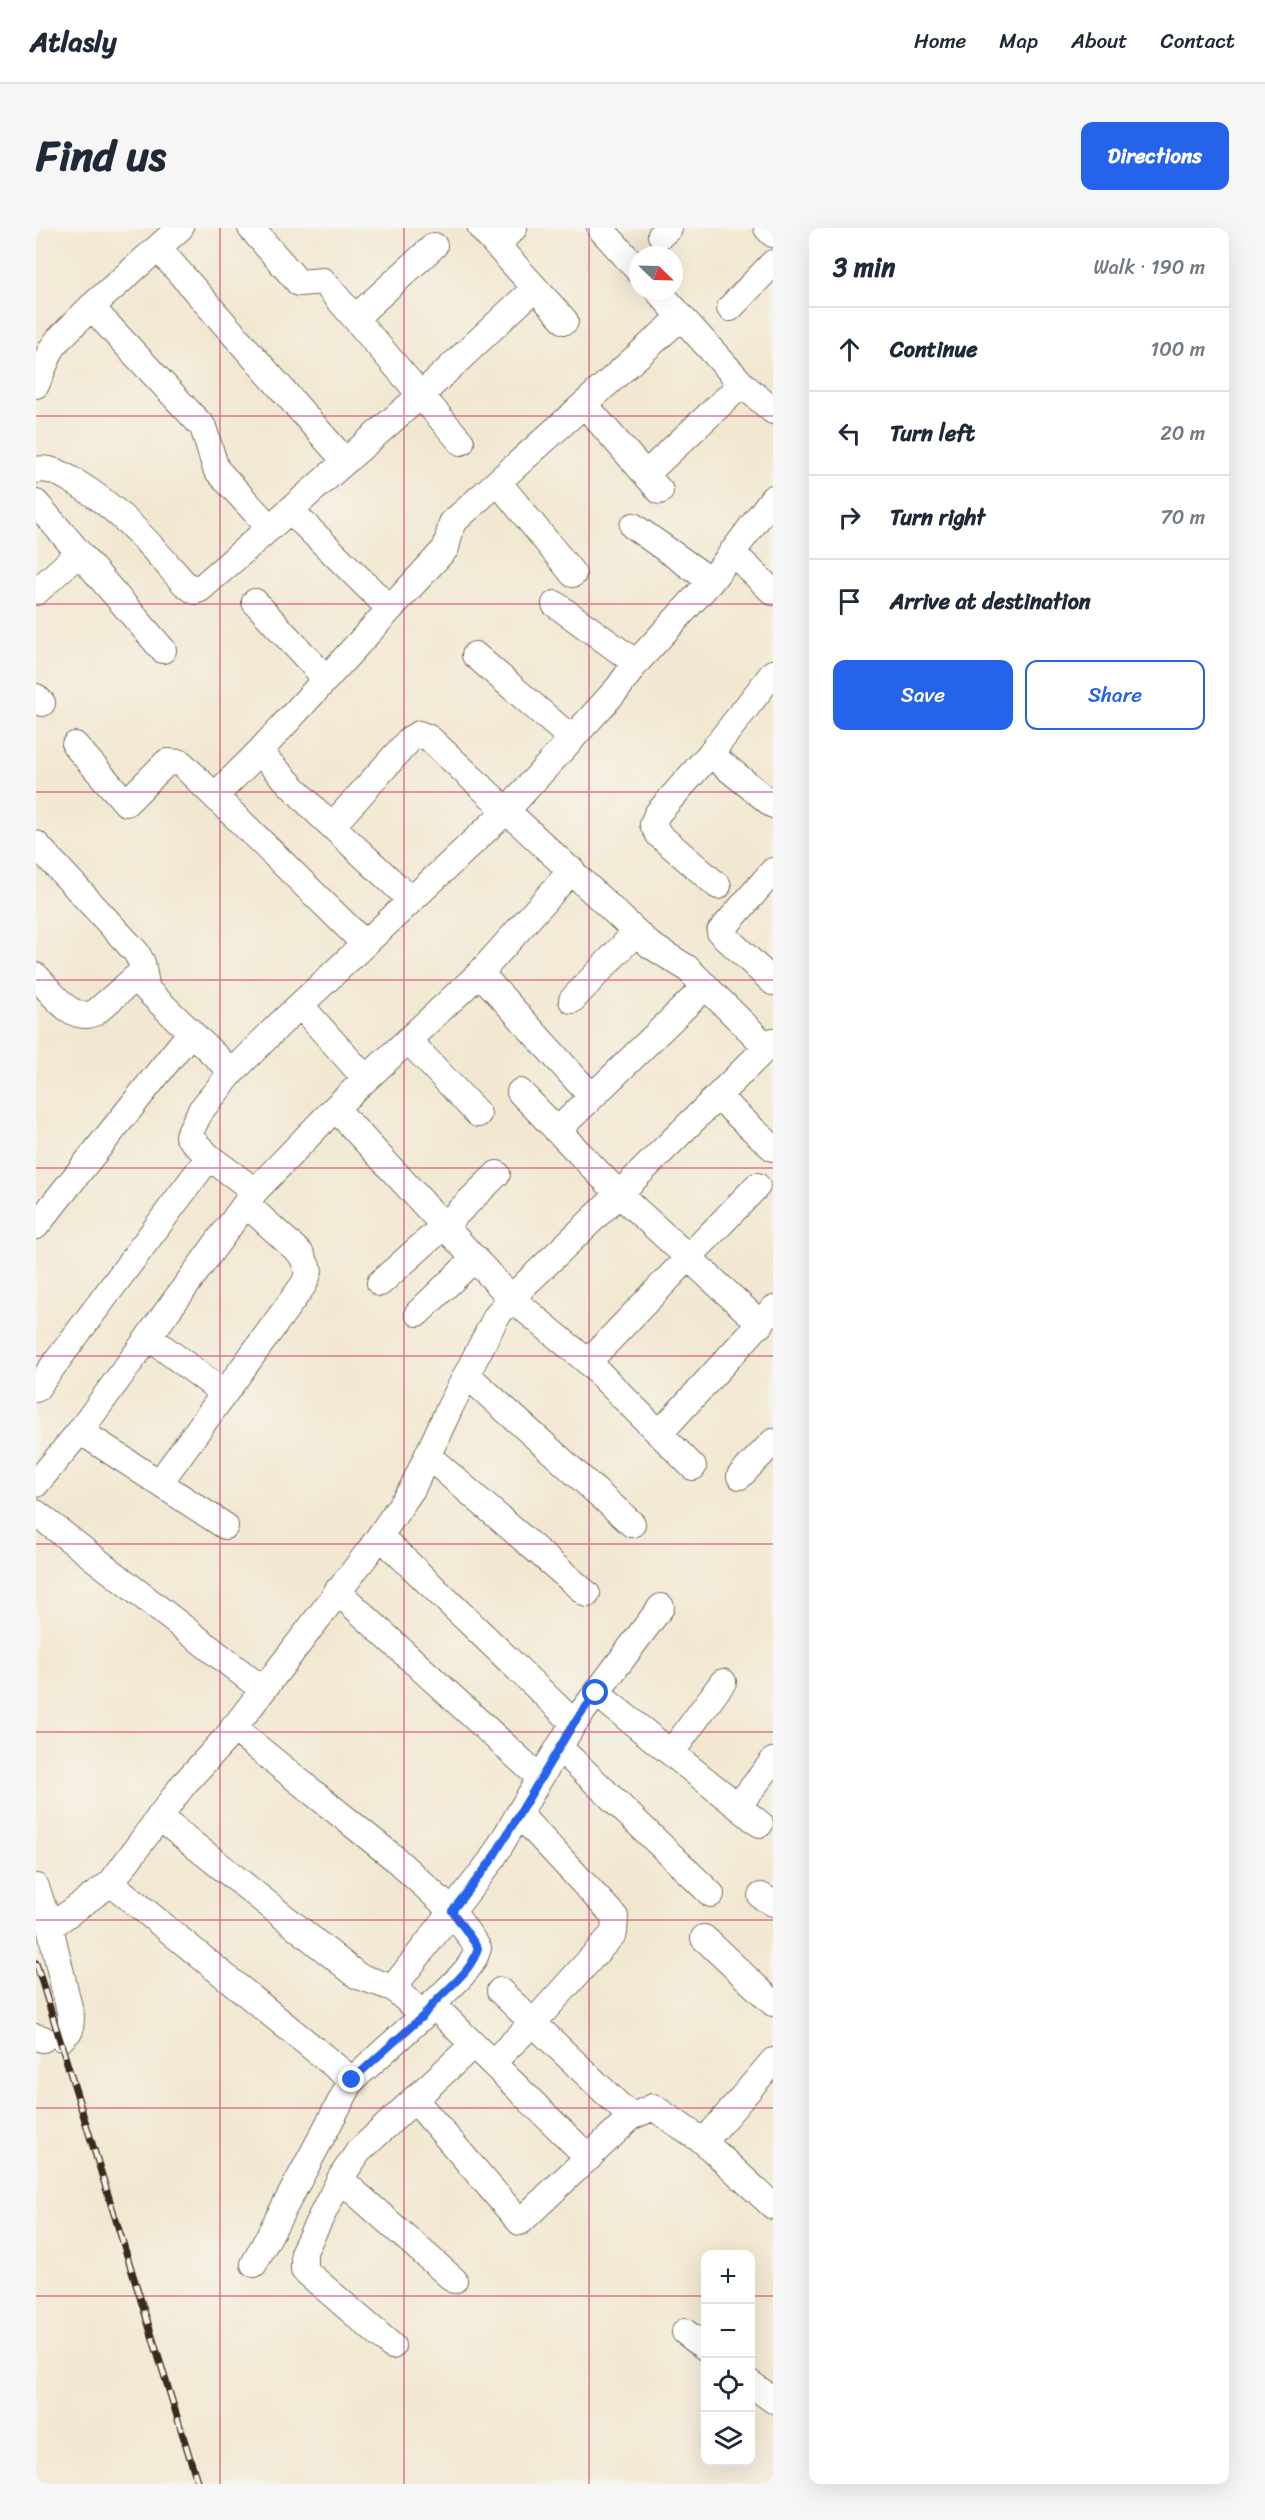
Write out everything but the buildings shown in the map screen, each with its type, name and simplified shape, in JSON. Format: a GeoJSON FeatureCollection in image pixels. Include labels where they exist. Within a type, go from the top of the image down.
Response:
{"type":"FeatureCollection","features":[{"type":"Feature","properties":{"kind":"street"},"geometry":{"type":"LineString","coordinates":[[36,385],[51,350],[91,307],[180,228]]}},
{"type":"Feature","properties":{"kind":"street"},"geometry":{"type":"LineString","coordinates":[[251,228],[299,283],[323,281],[461,442]]}},
{"type":"Feature","properties":{"kind":"street"},"geometry":{"type":"LineString","coordinates":[[600,228],[629,260]]}},
{"type":"Feature","properties":{"kind":"street"},"geometry":{"type":"LineString","coordinates":[[767,228],[773,234]]}},
{"type":"Feature","properties":{"kind":"street"},"geometry":{"type":"LineString","coordinates":[[497,234],[535,288],[565,321]]}},
{"type":"Feature","properties":{"kind":"street"},"geometry":{"type":"LineString","coordinates":[[355,318],[434,246]]}},
{"type":"Feature","properties":{"kind":"street"},"geometry":{"type":"LineString","coordinates":[[158,248],[345,461]]}},
{"type":"Feature","properties":{"kind":"street"},"geometry":{"type":"LineString","coordinates":[[730,308],[773,263]]}},
{"type":"Feature","properties":{"kind":"street"},"geometry":{"type":"LineString","coordinates":[[36,470],[60,473],[106,502],[123,516],[184,583],[195,591],[421,395],[535,288]]}},
{"type":"Feature","properties":{"kind":"street"},"geometry":{"type":"LineString","coordinates":[[665,300],[742,384],[773,411]]}},
{"type":"Feature","properties":{"kind":"street"},"geometry":{"type":"LineString","coordinates":[[91,307],[203,427],[216,469],[270,528]]}},
{"type":"Feature","properties":{"kind":"street"},"geometry":{"type":"LineString","coordinates":[[216,795],[259,752],[446,548],[452,523],[681,317]]}},
{"type":"Feature","properties":{"kind":"street"},"geometry":{"type":"LineString","coordinates":[[585,404],[653,483],[742,384]]}},
{"type":"Feature","properties":{"kind":"street"},"geometry":{"type":"LineString","coordinates":[[498,482],[573,574]]}},
{"type":"Feature","properties":{"kind":"street"},"geometry":{"type":"LineString","coordinates":[[160,1482],[304,1284],[309,1271],[301,1254],[251,1198],[188,1136],[201,1110],[232,1072],[300,1005],[506,811],[711,581],[773,498]]}},
{"type":"Feature","properties":{"kind":"street"},"geometry":{"type":"LineString","coordinates":[[36,503],[163,650]]}},
{"type":"Feature","properties":{"kind":"street"},"geometry":{"type":"LineString","coordinates":[[290,510],[390,609]]}},
{"type":"Feature","properties":{"kind":"street"},"geometry":{"type":"LineString","coordinates":[[633,526],[711,581]]}},
{"type":"Feature","properties":{"kind":"street"},"geometry":{"type":"LineString","coordinates":[[732,552],[773,592]]}},
{"type":"Feature","properties":{"kind":"street"},"geometry":{"type":"LineString","coordinates":[[36,592],[79,553]]}},
{"type":"Feature","properties":{"kind":"street"},"geometry":{"type":"LineString","coordinates":[[255,602],[326,679]]}},
{"type":"Feature","properties":{"kind":"street"},"geometry":{"type":"LineString","coordinates":[[555,604],[636,663]]}},
{"type":"Feature","properties":{"kind":"street"},"geometry":{"type":"LineString","coordinates":[[475,654],[572,739]]}},
{"type":"Feature","properties":{"kind":"street"},"geometry":{"type":"LineString","coordinates":[[718,886],[659,835],[653,824],[657,814],[770,682]]}},
{"type":"Feature","properties":{"kind":"street"},"geometry":{"type":"LineString","coordinates":[[50,1927],[111,1883],[183,1785],[233,1728],[380,1536],[412,1489],[496,1317],[511,1298],[770,1044],[687,968],[650,945],[429,738],[419,734],[410,739],[332,826]]}},
{"type":"Feature","properties":{"kind":"street"},"geometry":{"type":"LineString","coordinates":[[75,745],[126,803],[167,762],[181,763],[365,944]]}},
{"type":"Feature","properties":{"kind":"street"},"geometry":{"type":"LineString","coordinates":[[259,752],[332,826],[411,900]]}},
{"type":"Feature","properties":{"kind":"street"},"geometry":{"type":"LineString","coordinates":[[710,754],[773,806]]}},
{"type":"Feature","properties":{"kind":"street"},"geometry":{"type":"LineString","coordinates":[[36,844],[136,952],[142,963],[147,990],[232,1072]]}},
{"type":"Feature","properties":{"kind":"street"},"geometry":{"type":"LineString","coordinates":[[36,1484],[80,1431],[150,1338],[251,1198],[335,1108],[480,973],[572,870]]}},
{"type":"Feature","properties":{"kind":"street"},"geometry":{"type":"LineString","coordinates":[[773,871],[720,932],[773,982]]}},
{"type":"Feature","properties":{"kind":"street"},"geometry":{"type":"LineString","coordinates":[[572,1000],[636,932]]}},
{"type":"Feature","properties":{"kind":"street"},"geometry":{"type":"LineString","coordinates":[[36,976],[72,1013],[89,1016],[142,971]]}},
{"type":"Feature","properties":{"kind":"street"},"geometry":{"type":"LineString","coordinates":[[480,973],[592,1097]]}},
{"type":"Feature","properties":{"kind":"street"},"geometry":{"type":"LineString","coordinates":[[557,1131],[706,986]]}},
{"type":"Feature","properties":{"kind":"street"},"geometry":{"type":"LineString","coordinates":[[300,1005],[366,1079]]}},
{"type":"Feature","properties":{"kind":"street"},"geometry":{"type":"LineString","coordinates":[[36,1226],[191,1032]]}},
{"type":"Feature","properties":{"kind":"street"},"geometry":{"type":"LineString","coordinates":[[408,1040],[478,1114]]}},
{"type":"Feature","properties":{"kind":"street"},"geometry":{"type":"LineString","coordinates":[[520,1092],[619,1194],[688,1258],[767,1316],[659,1434]]}},
{"type":"Feature","properties":{"kind":"street"},"geometry":{"type":"LineString","coordinates":[[718,1097],[773,1148]]}},
{"type":"Feature","properties":{"kind":"street"},"geometry":{"type":"LineString","coordinates":[[335,1108],[407,1183],[511,1298],[588,1362],[693,1467]]}},
{"type":"Feature","properties":{"kind":"street"},"geometry":{"type":"LineString","coordinates":[[36,1389],[209,1157]]}},
{"type":"Feature","properties":{"kind":"street"},"geometry":{"type":"LineString","coordinates":[[380,1282],[445,1225],[497,1174]]}},
{"type":"Feature","properties":{"kind":"street"},"geometry":{"type":"LineString","coordinates":[[588,1362],[757,1186]]}},
{"type":"Feature","properties":{"kind":"street"},"geometry":{"type":"LineString","coordinates":[[418,1312],[475,1258]]}},
{"type":"Feature","properties":{"kind":"street"},"geometry":{"type":"LineString","coordinates":[[150,1338],[224,1393]]}},
{"type":"Feature","properties":{"kind":"street"},"geometry":{"type":"LineString","coordinates":[[466,1375],[632,1524]]}},
{"type":"Feature","properties":{"kind":"street"},"geometry":{"type":"LineString","coordinates":[[80,1431],[225,1526]]}},
{"type":"Feature","properties":{"kind":"street"},"geometry":{"type":"LineString","coordinates":[[740,1476],[773,1442]]}},
{"type":"Feature","properties":{"kind":"street"},"geometry":{"type":"LineString","coordinates":[[428,1456],[587,1594]]}},
{"type":"Feature","properties":{"kind":"street"},"geometry":{"type":"LineString","coordinates":[[36,1513],[262,1689]]}},
{"type":"Feature","properties":{"kind":"street"},"geometry":{"type":"LineString","coordinates":[[380,1536],[574,1723]]}},
{"type":"Feature","properties":{"kind":"street"},"geometry":{"type":"LineString","coordinates":[[337,1592],[540,1778]]}},
{"type":"Feature","properties":{"kind":"street"},"geometry":{"type":"LineString","coordinates":[[393,1988],[491,1861],[574,1723],[661,1607]]}},
{"type":"Feature","properties":{"kind":"street"},"geometry":{"type":"LineString","coordinates":[[671,1753],[723,1682]]}},
{"type":"Feature","properties":{"kind":"street"},"geometry":{"type":"LineString","coordinates":[[596,1693],[760,1824]]}},
{"type":"Feature","properties":{"kind":"street"},"geometry":{"type":"LineString","coordinates":[[233,1728],[393,1857],[452,1911],[478,1948],[475,1961],[428,2009],[352,2080],[254,2264]]}},
{"type":"Feature","properties":{"kind":"street"},"geometry":{"type":"LineString","coordinates":[[560,1748],[711,1894]]}},
{"type":"Feature","properties":{"kind":"street"},"geometry":{"type":"LineString","coordinates":[[738,1806],[773,1761]]}},
{"type":"Feature","properties":{"kind":"street"},"geometry":{"type":"LineString","coordinates":[[492,2063],[614,1934],[615,1917],[519,1814]]}},
{"type":"Feature","properties":{"kind":"street"},"geometry":{"type":"LineString","coordinates":[[159,1817],[358,1976],[393,1988],[428,2009],[473,2045],[589,2158]]}},
{"type":"Feature","properties":{"kind":"street"},"geometry":{"type":"LineString","coordinates":[[111,1883],[352,2080]]}},
{"type":"Feature","properties":{"kind":"street"},"geometry":{"type":"LineString","coordinates":[[36,1887],[50,1927],[71,2016],[70,2030],[47,2038]]}},
{"type":"Feature","properties":{"kind":"street"},"geometry":{"type":"LineString","coordinates":[[704,1938],[773,2003]]}},
{"type":"Feature","properties":{"kind":"street"},"geometry":{"type":"LineString","coordinates":[[500,1991],[631,2118]]}},
{"type":"Feature","properties":{"kind":"street"},"geometry":{"type":"LineString","coordinates":[[392,2346],[304,2270],[304,2251],[340,2179],[358,2152],[473,2045]]}},
{"type":"Feature","properties":{"kind":"street"},"geometry":{"type":"LineString","coordinates":[[704,2142],[773,2061]]}},
{"type":"Feature","properties":{"kind":"street"},"geometry":{"type":"LineString","coordinates":[[414,2099],[520,2222],[631,2118],[653,2107],[704,2142],[773,2206]]}},
{"type":"Feature","properties":{"kind":"street"},"geometry":{"type":"LineString","coordinates":[[340,2179],[454,2280]]}},
{"type":"Feature","properties":{"kind":"street"},"geometry":{"type":"LineString","coordinates":[[685,2332],[701,2345]]}},
{"type":"Feature","properties":{"kind":"street"},"geometry":{"type":"LineString","coordinates":[[755,2387],[773,2400]]}},
{"type":"Feature","properties":{"kind":"railway"},"geometry":{"type":"LineString","coordinates":[[36,1963],[198,2484]]}},
{"type":"Feature","properties":{"kind":"route"},"geometry":{"type":"LineString","coordinates":[[352,2080],[424,2015],[475,1961],[478,1948],[452,1911],[491,1861],[574,1723],[596,1693]]}}]}
